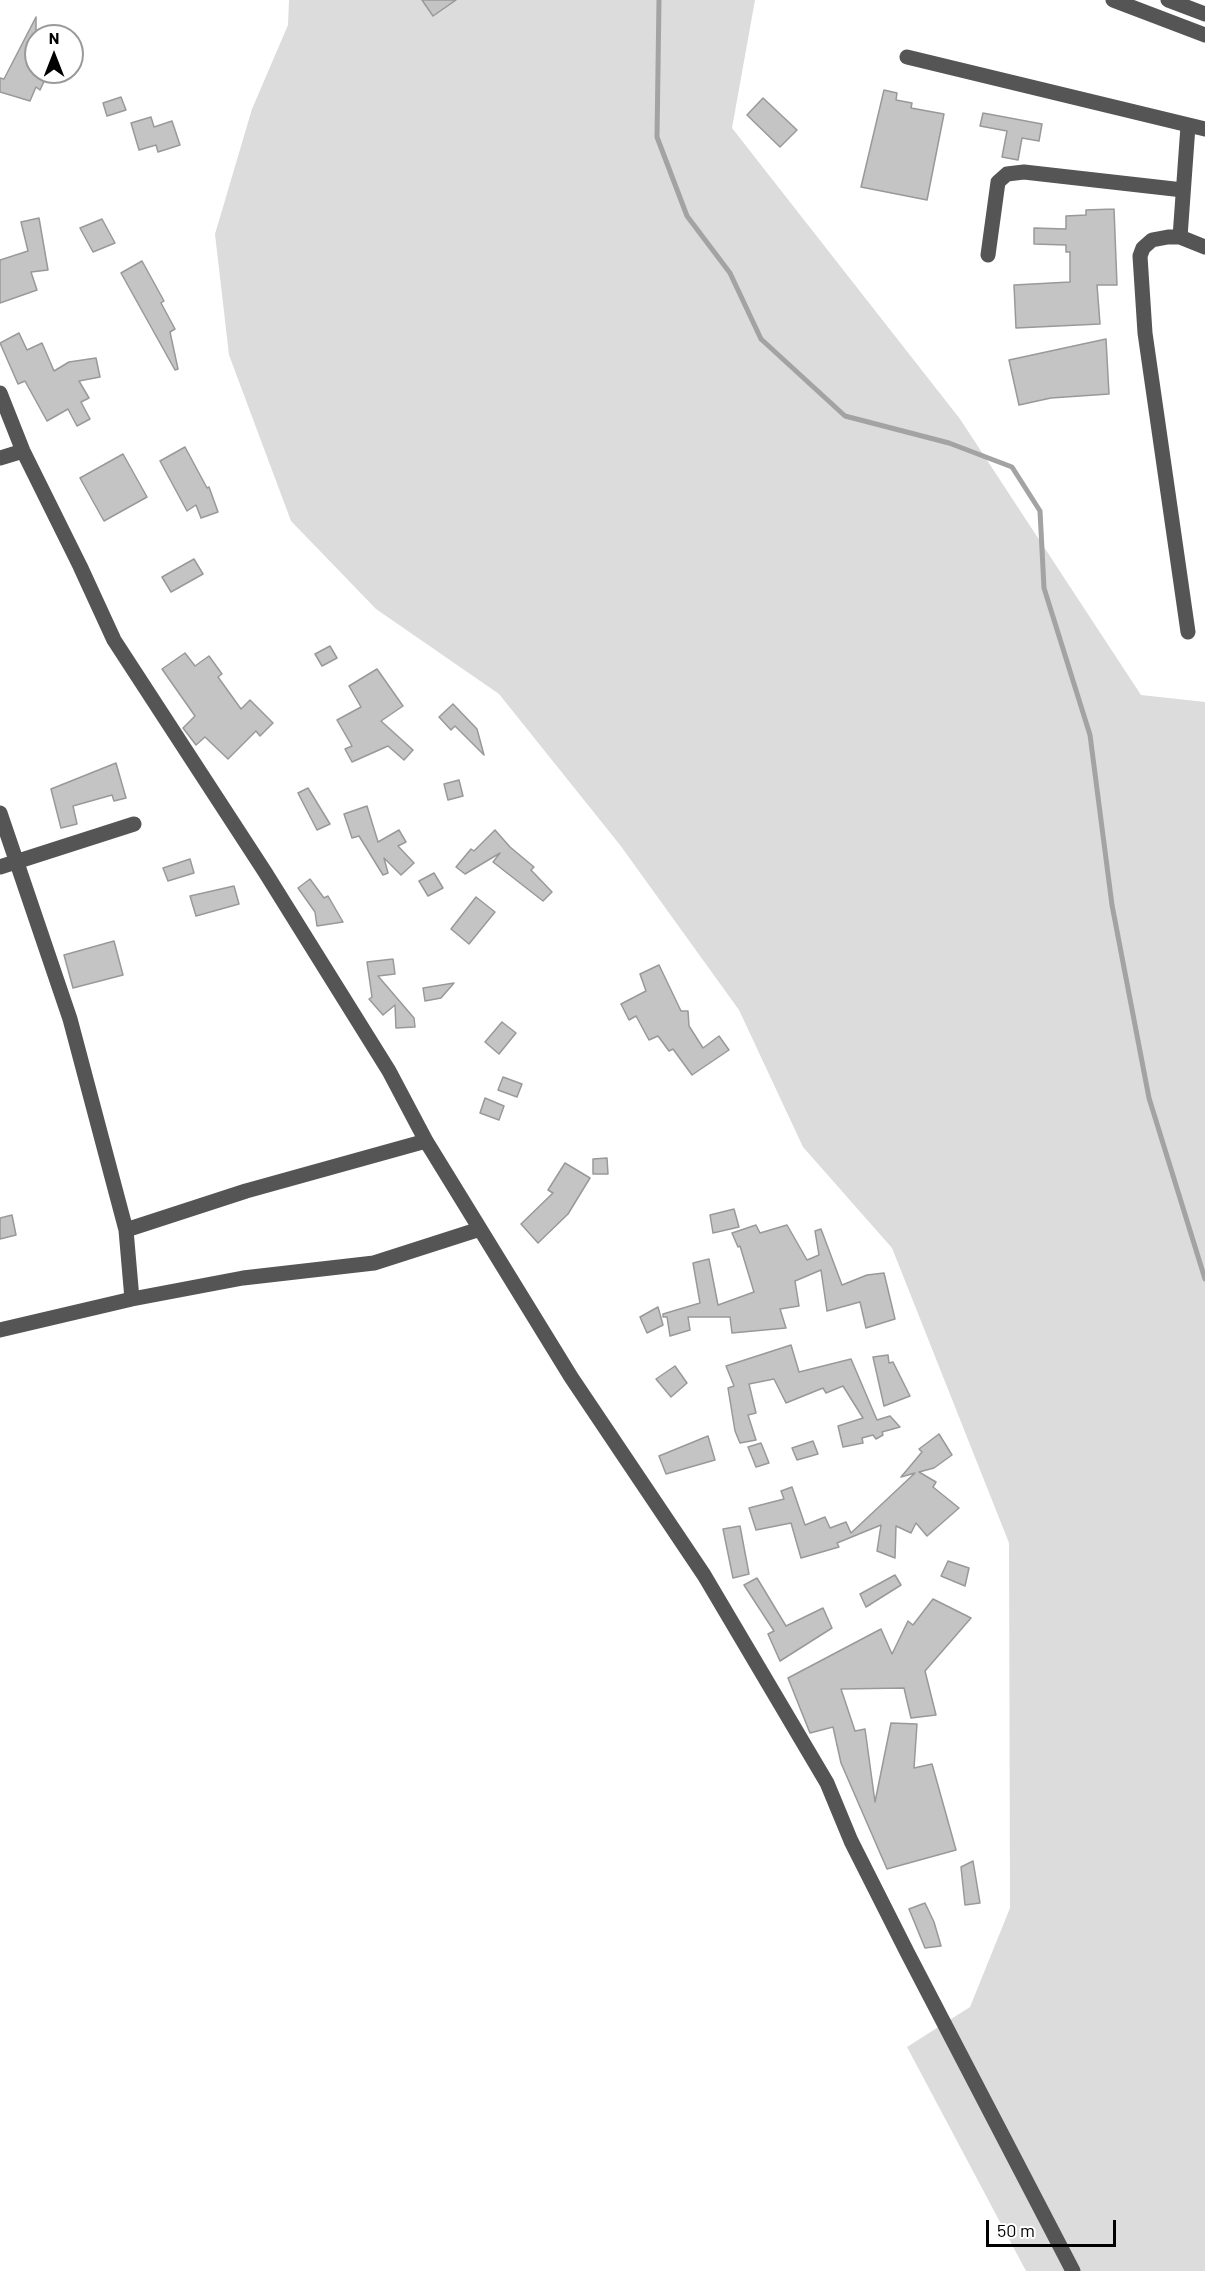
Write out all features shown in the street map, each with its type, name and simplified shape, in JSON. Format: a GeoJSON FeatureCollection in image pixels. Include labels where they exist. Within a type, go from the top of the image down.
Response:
{"type":"FeatureCollection","features":[{"type":"Feature","properties":{"kind":"street"},"geometry":{"type":"LineString","coordinates":[[1113,0],[1205,35]]}},
{"type":"Feature","properties":{"kind":"street"},"geometry":{"type":"LineString","coordinates":[[1168,0],[1205,14]]}},
{"type":"Feature","properties":{"kind":"street"},"geometry":{"type":"LineString","coordinates":[[907,57],[1205,129]]}},
{"type":"Feature","properties":{"kind":"street"},"geometry":{"type":"LineString","coordinates":[[1179,237],[1188,126]]}},
{"type":"Feature","properties":{"kind":"street"},"geometry":{"type":"LineString","coordinates":[[988,255],[998,182],[1007,174],[1024,172],[1183,190]]}},
{"type":"Feature","properties":{"kind":"street"},"geometry":{"type":"LineString","coordinates":[[1188,632],[1145,333],[1140,256],[1143,248],[1152,240],[1179,237],[1205,247]]}},
{"type":"Feature","properties":{"kind":"street"},"geometry":{"type":"LineString","coordinates":[[0,393],[23,451],[114,640],[265,872],[389,1071],[426,1141],[571,1377],[704,1575],[827,1783],[851,1841],[1073,2271]]}},
{"type":"Feature","properties":{"kind":"street"},"geometry":{"type":"LineString","coordinates":[[0,458],[23,451]]}},
{"type":"Feature","properties":{"kind":"street"},"geometry":{"type":"LineString","coordinates":[[0,813],[7,865],[70,1019],[126,1230],[132,1299]]}},
{"type":"Feature","properties":{"kind":"street"},"geometry":{"type":"LineString","coordinates":[[7,865],[134,824]]}},
{"type":"Feature","properties":{"kind":"street"},"geometry":{"type":"LineString","coordinates":[[126,1230],[246,1191],[426,1141]]}},
{"type":"Feature","properties":{"kind":"street"},"geometry":{"type":"LineString","coordinates":[[0,1330],[132,1299],[243,1278],[374,1263],[416,1252],[480,1229]]}},
{"type":"Feature","properties":{"kind":"shaded area"},"geometry":{"type":"Polygon","coordinates":[[[289,0],[755,0],[732,128],[960,419],[1141,695],[1205,702],[1205,2271],[1026,2271],[907,2047],[970,2007],[1010,1908],[1009,1543],[892,1248],[803,1147],[739,1010],[620,845],[499,694],[376,609],[291,521],[229,355],[215,234],[252,109],[288,25],[289,0]]]}},
{"type":"Feature","properties":{"kind":"building"},"geometry":{"type":"Polygon","coordinates":[[[422,0],[456,0],[433,16],[422,0]]]}},
{"type":"Feature","properties":{"kind":"building"},"geometry":{"type":"Polygon","coordinates":[[[24,40],[24,84],[43,84],[40,90],[36,87],[30,101],[0,92],[0,78],[4,79],[24,40]]]}},
{"type":"Feature","properties":{"kind":"building"},"geometry":{"type":"Polygon","coordinates":[[[884,90],[897,93],[896,100],[912,103],[911,108],[944,114],[927,200],[861,187],[884,90]]]}},
{"type":"Feature","properties":{"kind":"building"},"geometry":{"type":"Polygon","coordinates":[[[121,97],[126,110],[107,116],[103,103],[121,97]]]}},
{"type":"Feature","properties":{"kind":"building"},"geometry":{"type":"Polygon","coordinates":[[[763,98],[797,130],[780,147],[747,115],[763,98]]]}},
{"type":"Feature","properties":{"kind":"building"},"geometry":{"type":"Polygon","coordinates":[[[983,113],[1042,124],[1039,141],[1022,138],[1018,160],[1002,157],[1007,131],[980,126],[983,113]]]}},
{"type":"Feature","properties":{"kind":"building"},"geometry":{"type":"Polygon","coordinates":[[[151,117],[154,127],[172,121],[180,145],[158,152],[156,145],[139,150],[131,123],[151,117]]]}},
{"type":"Feature","properties":{"kind":"building"},"geometry":{"type":"Polygon","coordinates":[[[1114,209],[1117,285],[1097,285],[1100,324],[1016,328],[1014,285],[1070,282],[1070,252],[1066,252],[1066,245],[1034,244],[1034,228],[1066,229],[1066,216],[1086,215],[1086,210],[1114,209]]]}},
{"type":"Feature","properties":{"kind":"building"},"geometry":{"type":"Polygon","coordinates":[[[39,218],[48,270],[31,272],[37,290],[0,303],[0,260],[28,251],[21,222],[39,218]]]}},
{"type":"Feature","properties":{"kind":"building"},"geometry":{"type":"Polygon","coordinates":[[[102,219],[115,243],[93,252],[80,228],[102,219]]]}},
{"type":"Feature","properties":{"kind":"building"},"geometry":{"type":"Polygon","coordinates":[[[142,261],[164,301],[161,303],[175,329],[170,332],[178,369],[175,370],[121,273],[142,261]]]}},
{"type":"Feature","properties":{"kind":"building"},"geometry":{"type":"Polygon","coordinates":[[[19,333],[27,350],[42,343],[54,371],[69,362],[96,358],[100,377],[79,381],[89,398],[81,402],[90,419],[77,426],[68,409],[47,421],[25,381],[18,384],[0,343],[19,333]]]}},
{"type":"Feature","properties":{"kind":"building"},"geometry":{"type":"Polygon","coordinates":[[[1106,339],[1109,394],[1051,398],[1019,405],[1009,360],[1106,339]]]}},
{"type":"Feature","properties":{"kind":"building"},"geometry":{"type":"Polygon","coordinates":[[[185,447],[207,488],[209,487],[218,512],[201,518],[196,505],[187,511],[160,461],[185,447]]]}},
{"type":"Feature","properties":{"kind":"building"},"geometry":{"type":"Polygon","coordinates":[[[123,454],[147,497],[104,521],[80,478],[123,454]]]}},
{"type":"Feature","properties":{"kind":"building"},"geometry":{"type":"Polygon","coordinates":[[[194,559],[203,574],[171,592],[162,577],[194,559]]]}},
{"type":"Feature","properties":{"kind":"building"},"geometry":{"type":"Polygon","coordinates":[[[330,646],[337,658],[322,666],[315,654],[330,646]]]}},
{"type":"Feature","properties":{"kind":"building"},"geometry":{"type":"Polygon","coordinates":[[[185,653],[195,666],[209,656],[222,674],[218,677],[241,709],[250,700],[273,723],[260,736],[256,731],[228,759],[205,737],[196,745],[183,728],[195,716],[162,669],[185,653]]]}},
{"type":"Feature","properties":{"kind":"building"},"geometry":{"type":"Polygon","coordinates":[[[377,669],[403,706],[381,721],[413,750],[404,760],[388,746],[352,762],[345,749],[352,746],[337,720],[361,707],[349,686],[377,669]]]}},
{"type":"Feature","properties":{"kind":"building"},"geometry":{"type":"Polygon","coordinates":[[[453,704],[477,729],[484,755],[455,726],[451,730],[439,717],[453,704]]]}},
{"type":"Feature","properties":{"kind":"building"},"geometry":{"type":"Polygon","coordinates":[[[116,763],[126,798],[114,801],[112,795],[73,806],[77,824],[61,828],[51,789],[116,763]]]}},
{"type":"Feature","properties":{"kind":"building"},"geometry":{"type":"Polygon","coordinates":[[[459,780],[463,796],[448,800],[444,784],[459,780]]]}},
{"type":"Feature","properties":{"kind":"building"},"geometry":{"type":"Polygon","coordinates":[[[308,788],[330,824],[317,830],[298,793],[308,788]]]}},
{"type":"Feature","properties":{"kind":"building"},"geometry":{"type":"Polygon","coordinates":[[[367,806],[378,842],[399,830],[406,842],[398,846],[414,863],[401,875],[384,858],[388,873],[383,875],[359,836],[352,838],[344,814],[367,806]]]}},
{"type":"Feature","properties":{"kind":"building"},"geometry":{"type":"Polygon","coordinates":[[[495,830],[510,847],[534,867],[531,870],[552,892],[543,901],[493,862],[500,853],[465,874],[456,867],[471,849],[474,851],[495,830]]]}},
{"type":"Feature","properties":{"kind":"building"},"geometry":{"type":"Polygon","coordinates":[[[190,859],[194,873],[168,881],[163,868],[190,859]]]}},
{"type":"Feature","properties":{"kind":"building"},"geometry":{"type":"Polygon","coordinates":[[[434,873],[443,888],[428,896],[419,881],[434,873]]]}},
{"type":"Feature","properties":{"kind":"building"},"geometry":{"type":"Polygon","coordinates":[[[310,879],[324,898],[328,896],[343,922],[317,926],[315,912],[298,888],[310,879]]]}},
{"type":"Feature","properties":{"kind":"building"},"geometry":{"type":"Polygon","coordinates":[[[234,886],[239,904],[196,916],[190,896],[234,886]]]}},
{"type":"Feature","properties":{"kind":"building"},"geometry":{"type":"Polygon","coordinates":[[[476,897],[495,912],[469,944],[451,929],[476,897]]]}},
{"type":"Feature","properties":{"kind":"building"},"geometry":{"type":"Polygon","coordinates":[[[114,941],[123,975],[73,988],[64,955],[114,941]]]}},
{"type":"Feature","properties":{"kind":"building"},"geometry":{"type":"Polygon","coordinates":[[[393,959],[395,974],[378,976],[414,1018],[415,1027],[396,1028],[395,1005],[383,1015],[369,999],[372,997],[367,962],[393,959]]]}},
{"type":"Feature","properties":{"kind":"building"},"geometry":{"type":"Polygon","coordinates":[[[659,965],[681,1011],[688,1011],[689,1026],[703,1048],[719,1036],[729,1050],[692,1075],[673,1049],[669,1051],[658,1036],[649,1040],[636,1016],[629,1020],[621,1004],[646,991],[640,974],[659,965]]]}},
{"type":"Feature","properties":{"kind":"building"},"geometry":{"type":"Polygon","coordinates":[[[454,983],[441,998],[425,1001],[423,988],[454,983]]]}},
{"type":"Feature","properties":{"kind":"building"},"geometry":{"type":"Polygon","coordinates":[[[502,1022],[516,1033],[499,1054],[485,1042],[502,1022]]]}},
{"type":"Feature","properties":{"kind":"building"},"geometry":{"type":"Polygon","coordinates":[[[503,1077],[522,1084],[517,1097],[498,1090],[503,1077]]]}},
{"type":"Feature","properties":{"kind":"building"},"geometry":{"type":"Polygon","coordinates":[[[485,1098],[504,1106],[499,1120],[480,1113],[485,1098]]]}},
{"type":"Feature","properties":{"kind":"building"},"geometry":{"type":"Polygon","coordinates":[[[607,1158],[608,1174],[593,1174],[593,1159],[607,1158]]]}},
{"type":"Feature","properties":{"kind":"building"},"geometry":{"type":"Polygon","coordinates":[[[565,1163],[590,1178],[568,1214],[538,1243],[521,1224],[553,1193],[548,1190],[565,1163]]]}},
{"type":"Feature","properties":{"kind":"building"},"geometry":{"type":"Polygon","coordinates":[[[734,1209],[739,1227],[713,1233],[710,1215],[734,1209]]]}},
{"type":"Feature","properties":{"kind":"building"},"geometry":{"type":"Polygon","coordinates":[[[12,1215],[16,1235],[0,1239],[0,1218],[12,1215]]]}},
{"type":"Feature","properties":{"kind":"building"},"geometry":{"type":"Polygon","coordinates":[[[756,1225],[760,1233],[787,1225],[807,1260],[819,1255],[815,1231],[821,1229],[842,1285],[867,1275],[884,1273],[895,1319],[866,1328],[860,1302],[827,1311],[821,1270],[795,1281],[799,1306],[780,1309],[786,1328],[732,1333],[730,1317],[688,1317],[690,1330],[670,1336],[667,1317],[663,1317],[663,1314],[700,1303],[693,1263],[709,1259],[718,1305],[754,1292],[740,1246],[738,1247],[732,1233],[756,1225]]]}},
{"type":"Feature","properties":{"kind":"building"},"geometry":{"type":"Polygon","coordinates":[[[658,1307],[663,1325],[647,1333],[640,1317],[658,1307]]]}},
{"type":"Feature","properties":{"kind":"building"},"geometry":{"type":"Polygon","coordinates":[[[791,1345],[799,1372],[851,1359],[877,1420],[890,1416],[900,1427],[882,1432],[883,1435],[876,1439],[873,1435],[862,1438],[863,1443],[843,1447],[838,1426],[863,1418],[843,1386],[826,1393],[823,1388],[786,1403],[774,1379],[749,1384],[756,1413],[748,1415],[756,1440],[740,1443],[735,1431],[728,1388],[734,1386],[726,1366],[791,1345]]]}},
{"type":"Feature","properties":{"kind":"building"},"geometry":{"type":"Polygon","coordinates":[[[888,1355],[889,1363],[893,1362],[910,1396],[884,1406],[873,1357],[888,1355]]]}},
{"type":"Feature","properties":{"kind":"building"},"geometry":{"type":"Polygon","coordinates":[[[675,1366],[687,1383],[671,1397],[656,1379],[675,1366]]]}},
{"type":"Feature","properties":{"kind":"building"},"geometry":{"type":"Polygon","coordinates":[[[939,1434],[952,1455],[934,1468],[919,1472],[936,1482],[933,1487],[959,1508],[927,1536],[916,1523],[911,1533],[896,1526],[895,1558],[877,1551],[881,1525],[837,1543],[839,1547],[801,1558],[791,1523],[756,1530],[749,1508],[784,1499],[781,1491],[792,1487],[805,1525],[825,1517],[830,1528],[846,1522],[851,1533],[915,1473],[901,1477],[922,1452],[919,1449],[939,1434]]]}},
{"type":"Feature","properties":{"kind":"building"},"geometry":{"type":"Polygon","coordinates":[[[708,1436],[715,1460],[666,1474],[659,1456],[708,1436]]]}},
{"type":"Feature","properties":{"kind":"building"},"geometry":{"type":"Polygon","coordinates":[[[813,1441],[818,1454],[797,1460],[792,1448],[813,1441]]]}},
{"type":"Feature","properties":{"kind":"building"},"geometry":{"type":"Polygon","coordinates":[[[761,1443],[769,1463],[756,1467],[748,1447],[761,1443]]]}},
{"type":"Feature","properties":{"kind":"building"},"geometry":{"type":"Polygon","coordinates":[[[740,1526],[749,1574],[733,1578],[723,1529],[740,1526]]]}},
{"type":"Feature","properties":{"kind":"building"},"geometry":{"type":"Polygon","coordinates":[[[948,1561],[969,1568],[965,1586],[941,1576],[948,1561]]]}},
{"type":"Feature","properties":{"kind":"building"},"geometry":{"type":"Polygon","coordinates":[[[895,1575],[901,1585],[866,1607],[860,1594],[895,1575]]]}},
{"type":"Feature","properties":{"kind":"building"},"geometry":{"type":"Polygon","coordinates":[[[757,1578],[786,1626],[823,1608],[832,1628],[780,1661],[768,1634],[774,1631],[744,1585],[757,1578]]]}},
{"type":"Feature","properties":{"kind":"building"},"geometry":{"type":"Polygon","coordinates":[[[933,1599],[971,1618],[925,1671],[936,1715],[911,1718],[904,1688],[841,1689],[855,1731],[865,1729],[875,1802],[891,1723],[917,1724],[914,1768],[932,1764],[956,1850],[887,1869],[841,1763],[833,1727],[810,1733],[788,1678],[881,1629],[892,1654],[908,1621],[913,1625],[933,1599]]]}},
{"type":"Feature","properties":{"kind":"building"},"geometry":{"type":"Polygon","coordinates":[[[973,1861],[980,1903],[965,1905],[961,1867],[973,1861]]]}},
{"type":"Feature","properties":{"kind":"building"},"geometry":{"type":"Polygon","coordinates":[[[925,1903],[934,1922],[941,1946],[925,1948],[909,1909],[925,1903]]]}},
{"type":"Feature","properties":{"kind":"waterway"},"geometry":{"type":"LineString","coordinates":[[659,0],[657,137],[687,216],[730,273],[761,339],[845,416],[949,443],[1012,467],[1040,511],[1044,588],[1090,735],[1112,905],[1149,1098],[1205,1279]]}}]}
